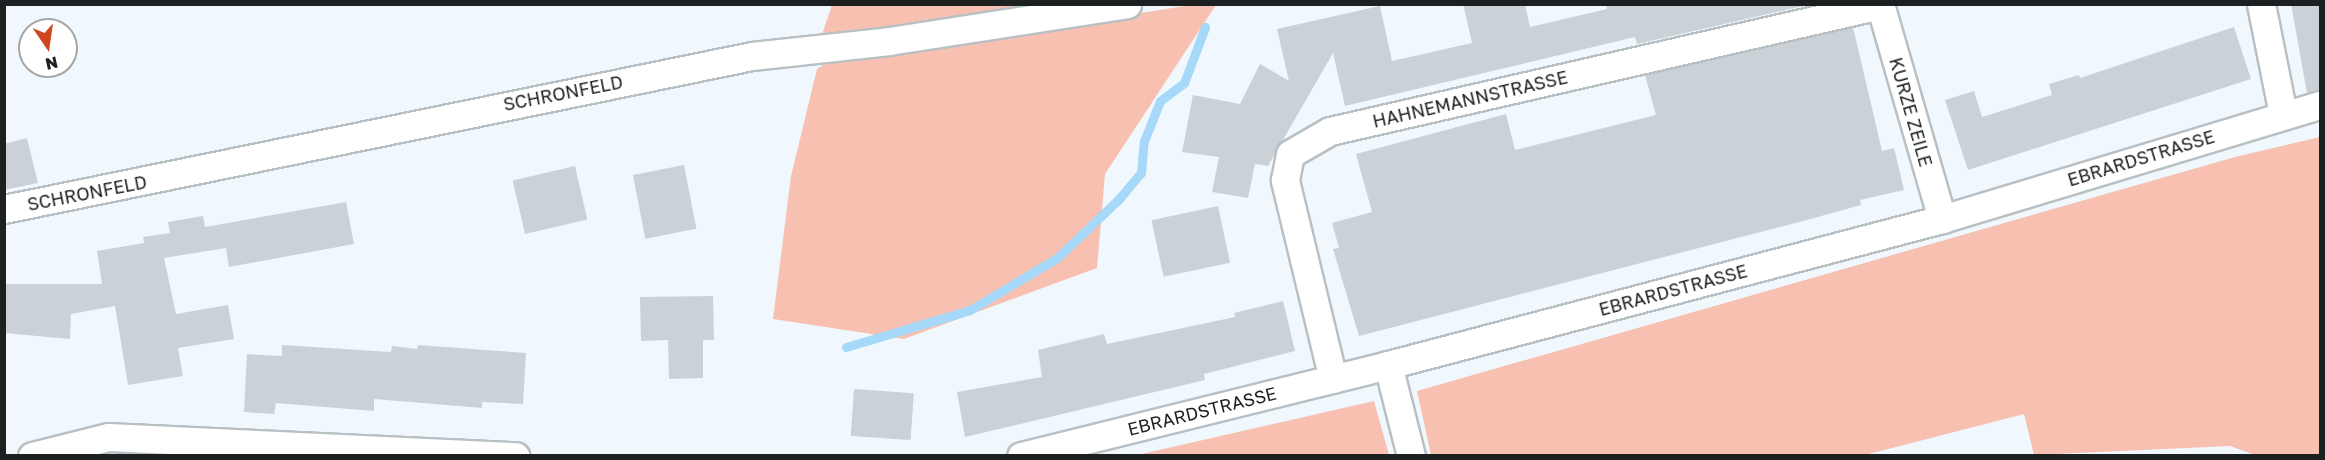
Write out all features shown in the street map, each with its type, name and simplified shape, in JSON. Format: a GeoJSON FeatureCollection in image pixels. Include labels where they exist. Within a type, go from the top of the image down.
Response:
{"type":"FeatureCollection","features":[{"type":"Feature","properties":{"kind":"street","name":"SCHRONFELD"},"geometry":{"type":"LineString","coordinates":[[4,209],[752,56],[890,41],[1127,4]]}},
{"type":"Feature","properties":{"kind":"street"},"geometry":{"type":"LineString","coordinates":[[2261,4],[2283,114]]}},
{"type":"Feature","properties":{"kind":"street","name":"KURZE ZEILE"},"geometry":{"type":"LineString","coordinates":[[1880,5],[1942,219]]}},
{"type":"Feature","properties":{"kind":"street","name":"HAHNEMANNSTRASSE"},"geometry":{"type":"LineString","coordinates":[[1333,379],[1285,180],[1290,154],[1330,131],[1880,5]]}},
{"type":"Feature","properties":{"kind":"street","name":"EBRARDSTRASSE"},"geometry":{"type":"LineString","coordinates":[[1020,456],[1388,365],[1942,219],[2283,114],[2320,105]]}},
{"type":"Feature","properties":{"kind":"street"},"geometry":{"type":"LineString","coordinates":[[1388,365],[1411,456]]}},
{"type":"Feature","properties":{"kind":"street"},"geometry":{"type":"LineString","coordinates":[[34,455],[108,437],[516,456]]}},
{"type":"Feature","properties":{"kind":"shaded area"},"geometry":{"type":"Polygon","coordinates":[[[832,5],[1127,5],[817,49],[832,5]]]}},
{"type":"Feature","properties":{"kind":"shaded area"},"geometry":{"type":"Polygon","coordinates":[[[1191,5],[1216,5],[1105,174],[1097,268],[904,339],[773,319],[791,176],[817,69],[826,63],[1191,5]]]}},
{"type":"Feature","properties":{"kind":"shaded area"},"geometry":{"type":"Polygon","coordinates":[[[2320,137],[2320,455],[2255,455],[2230,446],[2034,455],[2024,414],[1865,455],[1431,455],[1417,391],[2235,157],[2320,137]]]}},
{"type":"Feature","properties":{"kind":"shaded area"},"geometry":{"type":"Polygon","coordinates":[[[1374,401],[1389,455],[1137,455],[1374,401]]]}},
{"type":"Feature","properties":{"kind":"building"},"geometry":{"type":"Polygon","coordinates":[[[1463,4],[1525,4],[1530,27],[1607,9],[1606,4],[1812,4],[1637,44],[1635,37],[1345,106],[1333,53],[1268,166],[1255,164],[1248,198],[1212,192],[1219,157],[1182,152],[1193,95],[1240,104],[1260,64],[1289,81],[1277,29],[1380,6],[1392,61],[1472,43],[1463,4]]]}},
{"type":"Feature","properties":{"kind":"building"},"geometry":{"type":"Polygon","coordinates":[[[2291,4],[2320,4],[2320,90],[2307,93],[2291,4]]]}},
{"type":"Feature","properties":{"kind":"building"},"geometry":{"type":"Polygon","coordinates":[[[1853,27],[1882,151],[1894,148],[1904,190],[1860,200],[1861,205],[1807,220],[1359,336],[1333,249],[1339,248],[1332,223],[1372,212],[1356,154],[1506,114],[1515,150],[1656,115],[1645,75],[1853,27]]]}},
{"type":"Feature","properties":{"kind":"building"},"geometry":{"type":"Polygon","coordinates":[[[2234,27],[2251,79],[1968,170],[1945,100],[1974,91],[1982,117],[2052,95],[2049,84],[2079,75],[2080,78],[2234,27]]]}},
{"type":"Feature","properties":{"kind":"building"},"geometry":{"type":"Polygon","coordinates":[[[27,138],[38,183],[4,190],[4,144],[27,138]]]}},
{"type":"Feature","properties":{"kind":"building"},"geometry":{"type":"Polygon","coordinates":[[[684,165],[696,229],[645,239],[633,175],[684,165]]]}},
{"type":"Feature","properties":{"kind":"building"},"geometry":{"type":"Polygon","coordinates":[[[575,166],[587,220],[525,234],[513,180],[575,166]]]}},
{"type":"Feature","properties":{"kind":"building"},"geometry":{"type":"Polygon","coordinates":[[[346,202],[354,244],[229,267],[226,248],[164,258],[176,314],[228,305],[234,339],[178,348],[183,376],[128,385],[115,306],[71,314],[70,339],[4,333],[4,284],[102,284],[97,251],[144,243],[143,237],[170,233],[168,222],[203,216],[205,227],[346,202]]]}},
{"type":"Feature","properties":{"kind":"building"},"geometry":{"type":"Polygon","coordinates":[[[1218,206],[1230,263],[1164,277],[1151,220],[1218,206]]]}},
{"type":"Feature","properties":{"kind":"building"},"geometry":{"type":"Polygon","coordinates":[[[713,296],[714,340],[703,340],[703,378],[669,379],[668,340],[641,341],[640,297],[713,296]]]}},
{"type":"Feature","properties":{"kind":"building"},"geometry":{"type":"Polygon","coordinates":[[[1283,301],[1295,351],[1204,374],[1205,380],[965,437],[957,392],[1042,377],[1038,350],[1104,334],[1107,344],[1235,317],[1234,313],[1283,301]]]}},
{"type":"Feature","properties":{"kind":"building"},"geometry":{"type":"Polygon","coordinates":[[[282,345],[391,352],[392,346],[417,349],[418,345],[526,353],[523,404],[482,402],[482,408],[374,399],[374,411],[276,403],[274,414],[244,412],[247,354],[282,356],[282,345]]]}},
{"type":"Feature","properties":{"kind":"building"},"geometry":{"type":"Polygon","coordinates":[[[854,389],[914,393],[911,440],[851,436],[854,389]]]}},
{"type":"Feature","properties":{"kind":"waterway"},"geometry":{"type":"LineString","coordinates":[[846,347],[970,310],[1057,258],[1118,200],[1141,173],[1144,141],[1160,101],[1184,83],[1205,27]]}}]}
